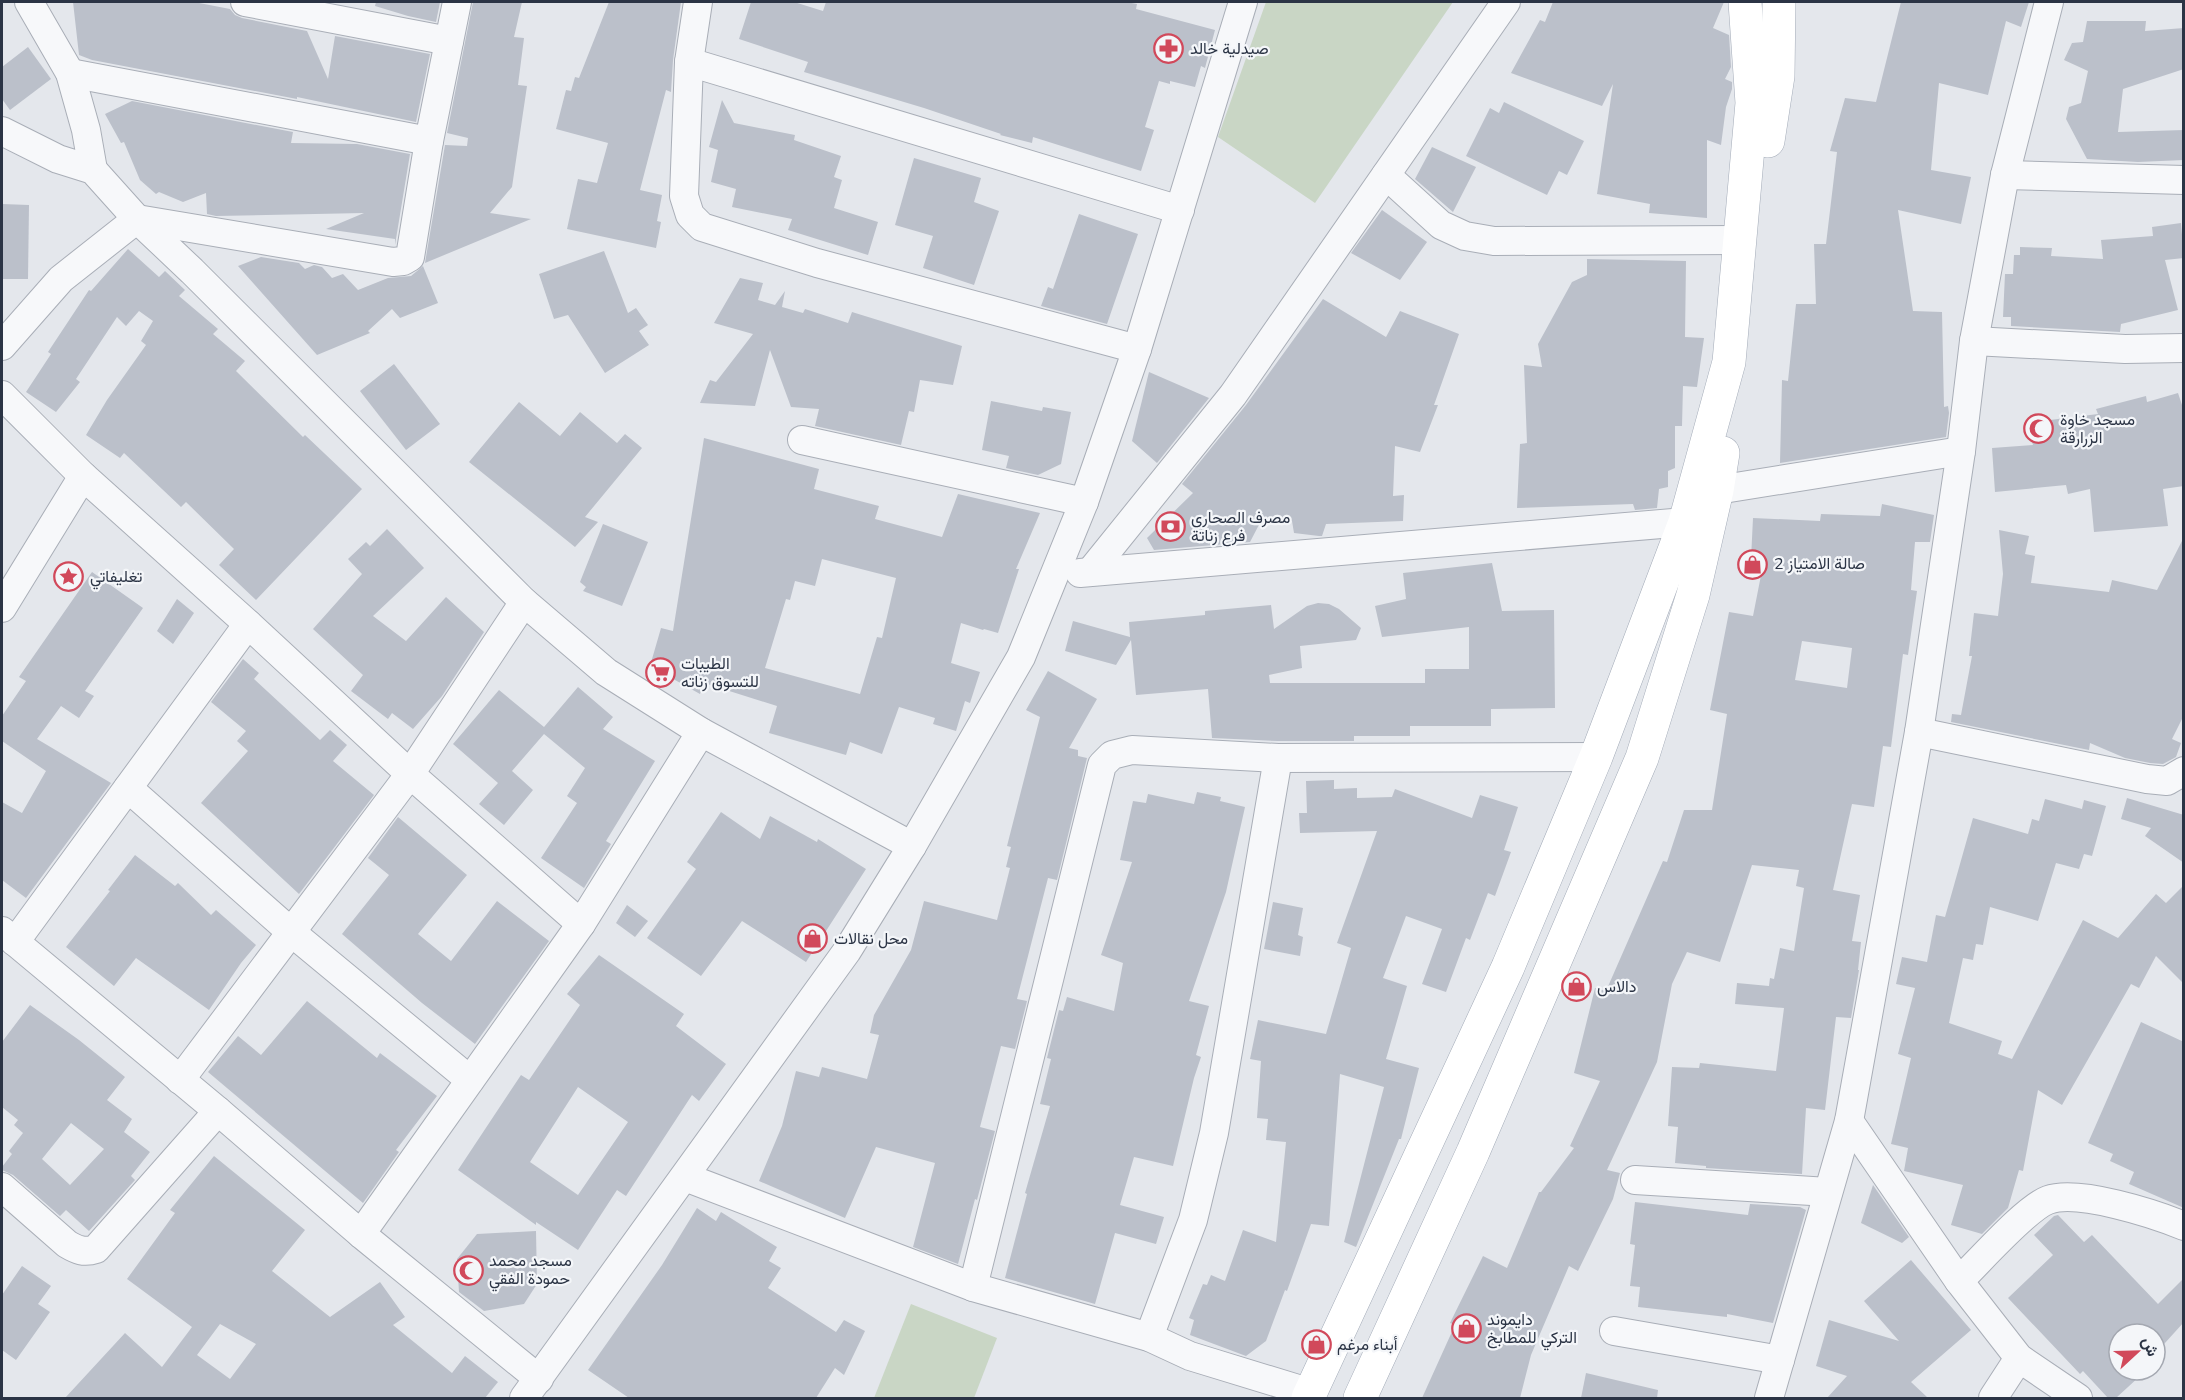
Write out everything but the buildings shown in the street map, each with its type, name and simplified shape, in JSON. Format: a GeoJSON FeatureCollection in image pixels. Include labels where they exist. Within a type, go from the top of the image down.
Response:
{"type":"FeatureCollection","features":[{"type":"Feature","properties":{"kind":"main road"},"geometry":{"type":"LineString","coordinates":[[1310,1396],[1508,968],[1596,757],[1685,522],[1729,362],[1752,104],[1745,2]]}},
{"type":"Feature","properties":{"kind":"main road"},"geometry":{"type":"LineString","coordinates":[[1360,1398],[1473,1152],[1642,758],[1693,595],[1717,490],[1778,76],[1779,2]]}},
{"type":"Feature","properties":{"kind":"main road"},"geometry":{"type":"LineString","coordinates":[[1508,968],[1545,984]]}},
{"type":"Feature","properties":{"kind":"street"},"geometry":{"type":"LineString","coordinates":[[29,2],[70,73],[86,130],[93,170]]}},
{"type":"Feature","properties":{"kind":"street"},"geometry":{"type":"LineString","coordinates":[[245,2],[449,41]]}},
{"type":"Feature","properties":{"kind":"street"},"geometry":{"type":"LineString","coordinates":[[2,345],[61,279],[137,219],[393,262],[403,261],[410,257],[429,141],[457,2]]}},
{"type":"Feature","properties":{"kind":"street"},"geometry":{"type":"LineString","coordinates":[[698,2],[689,62],[684,196],[690,215],[702,227],[817,263],[1137,349]]}},
{"type":"Feature","properties":{"kind":"street"},"geometry":{"type":"LineString","coordinates":[[248,624],[128,788],[8,936],[361,1234],[531,1389],[847,951],[912,846],[1021,657],[1084,502],[1137,349],[1243,2]]}},
{"type":"Feature","properties":{"kind":"street"},"geometry":{"type":"LineString","coordinates":[[1091,571],[1233,394],[1506,2]]}},
{"type":"Feature","properties":{"kind":"street"},"geometry":{"type":"LineString","coordinates":[[1769,1398],[1849,1121],[1919,732],[1961,451],[1974,341],[2005,175],[2049,2]]}},
{"type":"Feature","properties":{"kind":"street"},"geometry":{"type":"LineString","coordinates":[[689,62],[1180,210]]}},
{"type":"Feature","properties":{"kind":"street"},"geometry":{"type":"LineString","coordinates":[[70,73],[429,141]]}},
{"type":"Feature","properties":{"kind":"street"},"geometry":{"type":"LineString","coordinates":[[2,131],[58,159],[93,170],[137,219],[524,602],[606,672],[701,732],[912,846]]}},
{"type":"Feature","properties":{"kind":"street"},"geometry":{"type":"LineString","coordinates":[[1386,175],[1441,225],[1465,236],[1494,242],[1740,240]]}},
{"type":"Feature","properties":{"kind":"street"},"geometry":{"type":"LineString","coordinates":[[2005,175],[2184,180]]}},
{"type":"Feature","properties":{"kind":"street"},"geometry":{"type":"LineString","coordinates":[[1974,341],[2125,349],[2184,348]]}},
{"type":"Feature","properties":{"kind":"street"},"geometry":{"type":"LineString","coordinates":[[2,395],[83,476],[410,774],[581,924]]}},
{"type":"Feature","properties":{"kind":"street"},"geometry":{"type":"LineString","coordinates":[[802,440],[1084,502]]}},
{"type":"Feature","properties":{"kind":"street"},"geometry":{"type":"LineString","coordinates":[[1717,490],[1961,451]]}},
{"type":"Feature","properties":{"kind":"street"},"geometry":{"type":"LineString","coordinates":[[2,608],[83,476]]}},
{"type":"Feature","properties":{"kind":"street"},"geometry":{"type":"LineString","coordinates":[[1054,576],[1091,571],[1685,522]]}},
{"type":"Feature","properties":{"kind":"street"},"geometry":{"type":"LineString","coordinates":[[180,1080],[410,774],[524,602]]}},
{"type":"Feature","properties":{"kind":"street"},"geometry":{"type":"LineString","coordinates":[[361,1234],[581,924],[701,732]]}},
{"type":"Feature","properties":{"kind":"street"},"geometry":{"type":"LineString","coordinates":[[1919,732],[2147,779],[2167,781],[2184,771]]}},
{"type":"Feature","properties":{"kind":"street"},"geometry":{"type":"LineString","coordinates":[[973,1287],[1102,765],[1112,755],[1132,750],[1278,758],[1596,757]]}},
{"type":"Feature","properties":{"kind":"street"},"geometry":{"type":"LineString","coordinates":[[1149,1337],[1193,1220],[1214,1132],[1278,758]]}},
{"type":"Feature","properties":{"kind":"street"},"geometry":{"type":"LineString","coordinates":[[128,788],[291,932],[470,1080]]}},
{"type":"Feature","properties":{"kind":"street"},"geometry":{"type":"LineString","coordinates":[[2,1187],[67,1244],[77,1250],[89,1252],[103,1244],[218,1111]]}},
{"type":"Feature","properties":{"kind":"street"},"geometry":{"type":"LineString","coordinates":[[1849,1121],[1959,1281],[2019,1358],[2078,1398]]}},
{"type":"Feature","properties":{"kind":"street"},"geometry":{"type":"LineString","coordinates":[[685,1177],[973,1287],[1149,1337],[1190,1356],[1310,1396]]}},
{"type":"Feature","properties":{"kind":"street"},"geometry":{"type":"LineString","coordinates":[[1635,1180],[1828,1192]]}},
{"type":"Feature","properties":{"kind":"street"},"geometry":{"type":"LineString","coordinates":[[1959,1281],[2028,1213],[2048,1200],[2074,1197],[2158,1215],[2184,1226]]}},
{"type":"Feature","properties":{"kind":"street"},"geometry":{"type":"LineString","coordinates":[[1614,1331],[1780,1360]]}},
{"type":"Feature","properties":{"kind":"street"},"geometry":{"type":"LineString","coordinates":[[1993,1398],[2019,1358]]}},
{"type":"Feature","properties":{"kind":"green space"},"geometry":{"type":"Polygon","coordinates":[[[1266,2],[1453,2],[1315,203],[1218,137],[1266,2]]]}},
{"type":"Feature","properties":{"kind":"green space"},"geometry":{"type":"Polygon","coordinates":[[[911,1304],[997,1338],[974,1398],[874,1398],[911,1304]]]}},
{"type":"Feature","properties":{"kind":"place","name":"صيدلية خالد"},"geometry":{"type":"Point","coordinates":[1169,49]}},
{"type":"Feature","properties":{"kind":"place","name":"مسجد خاوة الزرارقة"},"geometry":{"type":"Point","coordinates":[2039,429]}},
{"type":"Feature","properties":{"kind":"place","name":"مصرف الصحارى فرع زناتة"},"geometry":{"type":"Point","coordinates":[1170,527]}},
{"type":"Feature","properties":{"kind":"place","name":"صالة الامتياز 2"},"geometry":{"type":"Point","coordinates":[1753,564]}},
{"type":"Feature","properties":{"kind":"place","name":"تغليفاتي"},"geometry":{"type":"Point","coordinates":[69,577]}},
{"type":"Feature","properties":{"kind":"place","name":"الطيبات للتسوق زناته"},"geometry":{"type":"Point","coordinates":[660,673]}},
{"type":"Feature","properties":{"kind":"place","name":"محل نقالات"},"geometry":{"type":"Point","coordinates":[813,939]}},
{"type":"Feature","properties":{"kind":"place","name":"دالاس"},"geometry":{"type":"Point","coordinates":[1576,987]}},
{"type":"Feature","properties":{"kind":"place","name":"مسجد محمد حمودة الفقي"},"geometry":{"type":"Point","coordinates":[468,1270]}},
{"type":"Feature","properties":{"kind":"place","name":"دايموند التركي للمطابخ"},"geometry":{"type":"Point","coordinates":[1466,1329]}},
{"type":"Feature","properties":{"kind":"place","name":"أبناء مرغم"},"geometry":{"type":"Point","coordinates":[1316,1345]}}]}
